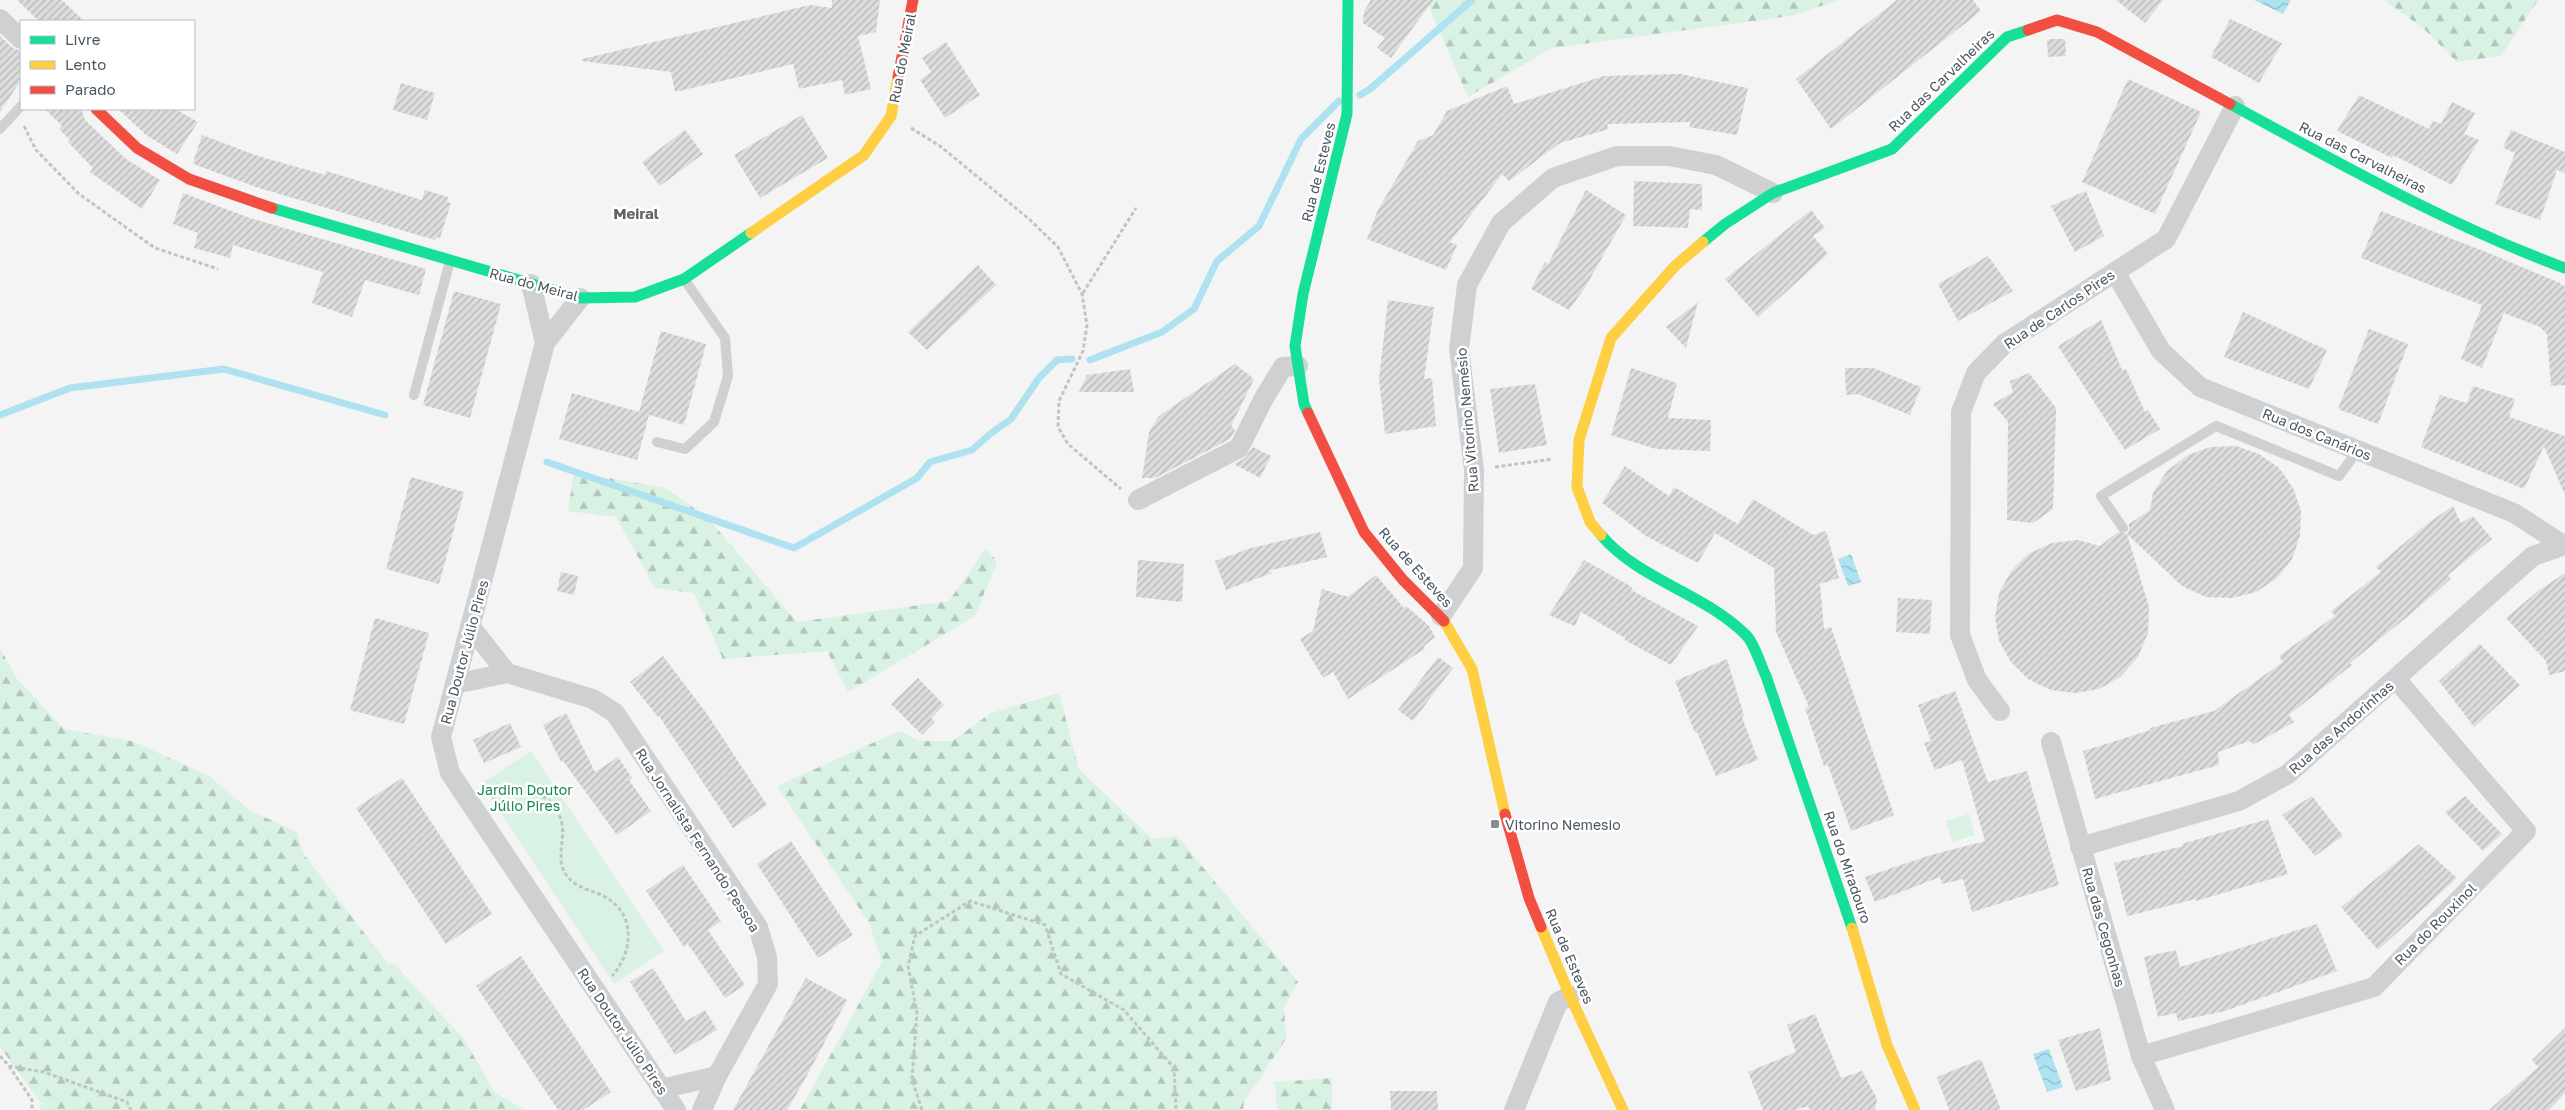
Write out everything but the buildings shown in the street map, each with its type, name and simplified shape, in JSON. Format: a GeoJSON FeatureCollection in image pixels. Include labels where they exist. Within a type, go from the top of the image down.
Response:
{"type":"FeatureCollection","features":[{"type":"Feature","properties":{"kind":"street","name":"Rua do Meiral"},"geometry":{"type":"LineString","coordinates":[[97,110],[137,148],[189,179],[254,203],[580,298],[635,297],[684,278],[864,155],[891,116],[913,0]]}},
{"type":"Feature","properties":{"kind":"street","name":"Rua de Esteves"},"geometry":{"type":"LineString","coordinates":[[1348,0],[1348,114],[1303,294],[1295,346],[1304,404],[1364,532],[1403,580],[1441,616],[1472,668],[1501,800],[1530,898],[1570,996],[1623,1110]]}},
{"type":"Feature","properties":{"kind":"street"},"geometry":{"type":"LineString","coordinates":[[0,19],[20,38]]}},
{"type":"Feature","properties":{"kind":"street","name":"Rua das Carvalheiras"},"geometry":{"type":"LineString","coordinates":[[1747,636],[1712,608],[1615,552],[1590,522],[1577,487],[1579,440],[1612,338],[1675,266],[1725,224],[1774,193],[1892,148],[2007,37],[2057,20],[2097,32],[2378,184],[2535,257],[2565,268]]}},
{"type":"Feature","properties":{"kind":"street","name":"Rua de Carlos Pires"},"geometry":{"type":"LineString","coordinates":[[2000,712],[1977,680],[1960,635],[1961,412],[1976,373],[2004,344],[2166,239],[2235,106]]}},
{"type":"Feature","properties":{"kind":"street","name":"Rua Vitorino Nemésio"},"geometry":{"type":"LineString","coordinates":[[1441,616],[1473,568],[1474,470],[1459,349],[1467,285],[1501,224],[1553,178],[1617,156],[1669,156],[1716,165],[1774,193]]}},
{"type":"Feature","properties":{"kind":"street","name":"Rua dos Canários"},"geometry":{"type":"LineString","coordinates":[[2115,272],[2161,351],[2200,387],[2514,513],[2564,545]]}},
{"type":"Feature","properties":{"kind":"street","name":"Rua Doutor Júlio Pires"},"geometry":{"type":"LineString","coordinates":[[531,284],[545,343]]}},
{"type":"Feature","properties":{"kind":"street","name":"Rua Doutor Júlio Pires"},"geometry":{"type":"LineString","coordinates":[[580,298],[545,343],[441,737],[450,773],[676,1110]]}},
{"type":"Feature","properties":{"kind":"street"},"geometry":{"type":"LineString","coordinates":[[1138,500],[1239,448],[1264,398],[1283,367],[1298,366]]}},
{"type":"Feature","properties":{"kind":"street","name":"Rua das Andorinhas"},"geometry":{"type":"LineString","coordinates":[[2080,848],[2239,801],[2288,774],[2533,556],[2564,545]]}},
{"type":"Feature","properties":{"kind":"street"},"geometry":{"type":"LineString","coordinates":[[470,626],[508,673]]}},
{"type":"Feature","properties":{"kind":"street","name":"Rua do Miradouro"},"geometry":{"type":"LineString","coordinates":[[1747,636],[1766,676],[1859,948],[1887,1044],[1915,1110]]}},
{"type":"Feature","properties":{"kind":"street","name":"Rua Jornalista Fernando Pessoa"},"geometry":{"type":"LineString","coordinates":[[455,684],[508,673],[593,699],[615,713],[758,927],[767,957],[768,984],[717,1076],[702,1110]]}},
{"type":"Feature","properties":{"kind":"street","name":"Rua do Rouxinol"},"geometry":{"type":"LineString","coordinates":[[2141,1056],[2374,986],[2526,831],[2396,679]]}},
{"type":"Feature","properties":{"kind":"street","name":"Rua das Cegonhas"},"geometry":{"type":"LineString","coordinates":[[2051,742],[2141,1056],[2165,1110]]}},
{"type":"Feature","properties":{"kind":"street"},"geometry":{"type":"LineString","coordinates":[[1514,1110],[1558,1002],[1570,996]]}},
{"type":"Feature","properties":{"kind":"street"},"geometry":{"type":"LineString","coordinates":[[661,1089],[717,1076]]}},
{"type":"Feature","properties":{"kind":"lane"},"geometry":{"type":"LineString","coordinates":[[0,130],[19,109]]}},
{"type":"Feature","properties":{"kind":"lane"},"geometry":{"type":"LineString","coordinates":[[414,395],[450,260]]}},
{"type":"Feature","properties":{"kind":"lane"},"geometry":{"type":"LineString","coordinates":[[657,442],[685,449],[714,422],[728,376],[725,338],[684,278]]}},
{"type":"Feature","properties":{"kind":"lane"},"geometry":{"type":"LineString","coordinates":[[2123,528],[2101,496],[2216,426],[2339,476],[2358,450]]}},
{"type":"Feature","properties":{"kind":"path"},"geometry":{"type":"LineString","coordinates":[[19,109],[36,150],[79,194],[155,248],[218,270]]}},
{"type":"Feature","properties":{"kind":"path"},"geometry":{"type":"LineString","coordinates":[[891,116],[940,146],[1029,219],[1058,247],[1082,294],[1087,325],[1083,351],[1059,401],[1058,427],[1068,444],[1113,483],[1138,500]]}},
{"type":"Feature","properties":{"kind":"path"},"geometry":{"type":"LineString","coordinates":[[1082,294],[1136,208]]}},
{"type":"Feature","properties":{"kind":"path"},"geometry":{"type":"LineString","coordinates":[[1487,468],[1554,459]]}},
{"type":"Feature","properties":{"kind":"path"},"geometry":{"type":"LineString","coordinates":[[491,798],[506,792],[522,790],[537,794],[550,802],[559,814],[562,825],[561,857],[564,871],[572,883],[614,903],[624,916],[629,932],[628,949],[626,957],[612,977]]}},
{"type":"Feature","properties":{"kind":"path"},"geometry":{"type":"LineString","coordinates":[[922,1110],[912,1079],[917,1013],[908,966],[915,936],[970,901],[1045,925],[1061,974],[1124,1010],[1174,1068],[1176,1110]]}},
{"type":"Feature","properties":{"kind":"path"},"geometry":{"type":"LineString","coordinates":[[0,1056],[32,1100],[32,1110]]}},
{"type":"Feature","properties":{"kind":"path"},"geometry":{"type":"LineString","coordinates":[[9,1066],[44,1072],[127,1102],[131,1110]]}},
{"type":"Feature","properties":{"kind":"green space"},"geometry":{"type":"Polygon","coordinates":[[[1426,0],[1839,0],[1791,16],[1552,48],[1468,97],[1426,0]]]}},
{"type":"Feature","properties":{"kind":"green space"},"geometry":{"type":"Polygon","coordinates":[[[2384,0],[2538,0],[2501,56],[2457,62],[2424,29],[2384,0]]]}},
{"type":"Feature","properties":{"kind":"green space"},"geometry":{"type":"Polygon","coordinates":[[[574,472],[665,488],[707,517],[797,622],[949,601],[986,548],[997,562],[975,616],[848,692],[827,651],[723,659],[694,593],[655,588],[616,517],[568,511],[574,472]]]}},
{"type":"Feature","properties":{"kind":"green space"},"geometry":{"type":"Polygon","coordinates":[[[0,648],[17,679],[64,729],[132,741],[209,776],[251,811],[297,832],[303,853],[388,964],[394,964],[464,1039],[495,1093],[525,1110],[40,1110],[41,1103],[0,1047],[0,648]]]}},
{"type":"Feature","properties":{"kind":"green space"},"geometry":{"type":"Polygon","coordinates":[[[1059,693],[1079,769],[1152,839],[1177,836],[1298,982],[1284,1008],[1286,1039],[1244,1102],[1243,1110],[800,1110],[882,962],[869,923],[777,786],[899,731],[920,741],[952,741],[991,713],[1059,693]]]}},
{"type":"Feature","properties":{"kind":"green space","name":"Jardim Doutor Júlio Pires"},"geometry":{"type":"Polygon","coordinates":[[[531,751],[664,951],[614,984],[481,784],[531,751]]]}},
{"type":"Feature","properties":{"kind":"green space"},"geometry":{"type":"Polygon","coordinates":[[[1969,814],[1975,835],[1952,842],[1946,821],[1969,814]]]}},
{"type":"Feature","properties":{"kind":"green space"},"geometry":{"type":"Polygon","coordinates":[[[1332,1078],[1332,1110],[1277,1110],[1275,1082],[1332,1078]]]}},
{"type":"Feature","properties":{"kind":"water"},"geometry":{"type":"Polygon","coordinates":[[[2254,0],[2291,0],[2283,14],[2254,0]]]}},
{"type":"Feature","properties":{"kind":"water"},"geometry":{"type":"Polygon","coordinates":[[[1851,554],[1861,582],[1848,586],[1838,559],[1851,554]]]}},
{"type":"Feature","properties":{"kind":"water"},"geometry":{"type":"Polygon","coordinates":[[[2049,1049],[2063,1087],[2047,1092],[2033,1054],[2049,1049]]]}},
{"type":"Feature","properties":{"kind":"waterway"},"geometry":{"type":"LineString","coordinates":[[1360,95],[1370,89],[1472,0]]}},
{"type":"Feature","properties":{"kind":"waterway"},"geometry":{"type":"LineString","coordinates":[[1090,360],[1162,332],[1194,309],[1217,261],[1259,226],[1301,139],[1339,101]]}},
{"type":"Feature","properties":{"kind":"waterway"},"geometry":{"type":"LineString","coordinates":[[547,462],[794,548],[917,478],[930,462],[972,450],[1011,419],[1039,378],[1057,360],[1072,359]]}},
{"type":"Feature","properties":{"kind":"waterway"},"geometry":{"type":"LineString","coordinates":[[0,415],[70,388],[224,369],[385,415]]}},
{"type":"Feature","properties":{"kind":"traffic: fast"},"geometry":{"type":"LineString","coordinates":[[1308,413],[1304,404],[1295,346],[1303,294],[1347,114],[1348,0]]}},
{"type":"Feature","properties":{"kind":"traffic: fast"},"geometry":{"type":"LineString","coordinates":[[1703,242],[1725,224],[1773,193],[1892,149],[2007,37],[2028,30]]}},
{"type":"Feature","properties":{"kind":"traffic: fast"},"geometry":{"type":"LineString","coordinates":[[2230,104],[2436,213],[2521,251],[2565,268]]}},
{"type":"Feature","properties":{"kind":"traffic: fast"},"geometry":{"type":"LineString","coordinates":[[272,208],[580,298],[635,297],[684,279],[751,233]]}},
{"type":"Feature","properties":{"kind":"traffic: fast"},"geometry":{"type":"LineString","coordinates":[[1601,535],[1634,564],[1711,608],[1729,620],[1749,639],[1766,676],[1852,928]]}},
{"type":"Feature","properties":{"kind":"traffic: slow"},"geometry":{"type":"LineString","coordinates":[[751,233],[864,155],[891,116],[898,77]]}},
{"type":"Feature","properties":{"kind":"traffic: slow"},"geometry":{"type":"LineString","coordinates":[[1601,535],[1590,522],[1577,487],[1579,440],[1611,338],[1675,266],[1703,242]]}},
{"type":"Feature","properties":{"kind":"traffic: slow"},"geometry":{"type":"LineString","coordinates":[[1444,621],[1472,669],[1505,814]]}},
{"type":"Feature","properties":{"kind":"traffic: slow"},"geometry":{"type":"LineString","coordinates":[[1541,927],[1570,996],[1623,1110]]}},
{"type":"Feature","properties":{"kind":"traffic: slow"},"geometry":{"type":"LineString","coordinates":[[1852,928],[1887,1045],[1915,1110]]}},
{"type":"Feature","properties":{"kind":"traffic: jam"},"geometry":{"type":"LineString","coordinates":[[898,77],[913,0]]}},
{"type":"Feature","properties":{"kind":"traffic: jam"},"geometry":{"type":"LineString","coordinates":[[2028,30],[2057,20],[2097,32],[2230,104]]}},
{"type":"Feature","properties":{"kind":"traffic: jam"},"geometry":{"type":"LineString","coordinates":[[97,110],[137,148],[189,179],[272,208]]}},
{"type":"Feature","properties":{"kind":"traffic: jam"},"geometry":{"type":"LineString","coordinates":[[1308,413],[1364,532],[1403,580],[1444,621]]}},
{"type":"Feature","properties":{"kind":"traffic: jam"},"geometry":{"type":"LineString","coordinates":[[1505,814],[1529,898],[1541,927]]}},
{"type":"Feature","properties":{"kind":"place","name":"Vitorino Nemesio"},"geometry":{"type":"Point","coordinates":[1495,824]}},
{"type":"Feature","properties":{"kind":"district","name":"Meiral"},"geometry":{"type":"Point","coordinates":[636,213]}}]}
